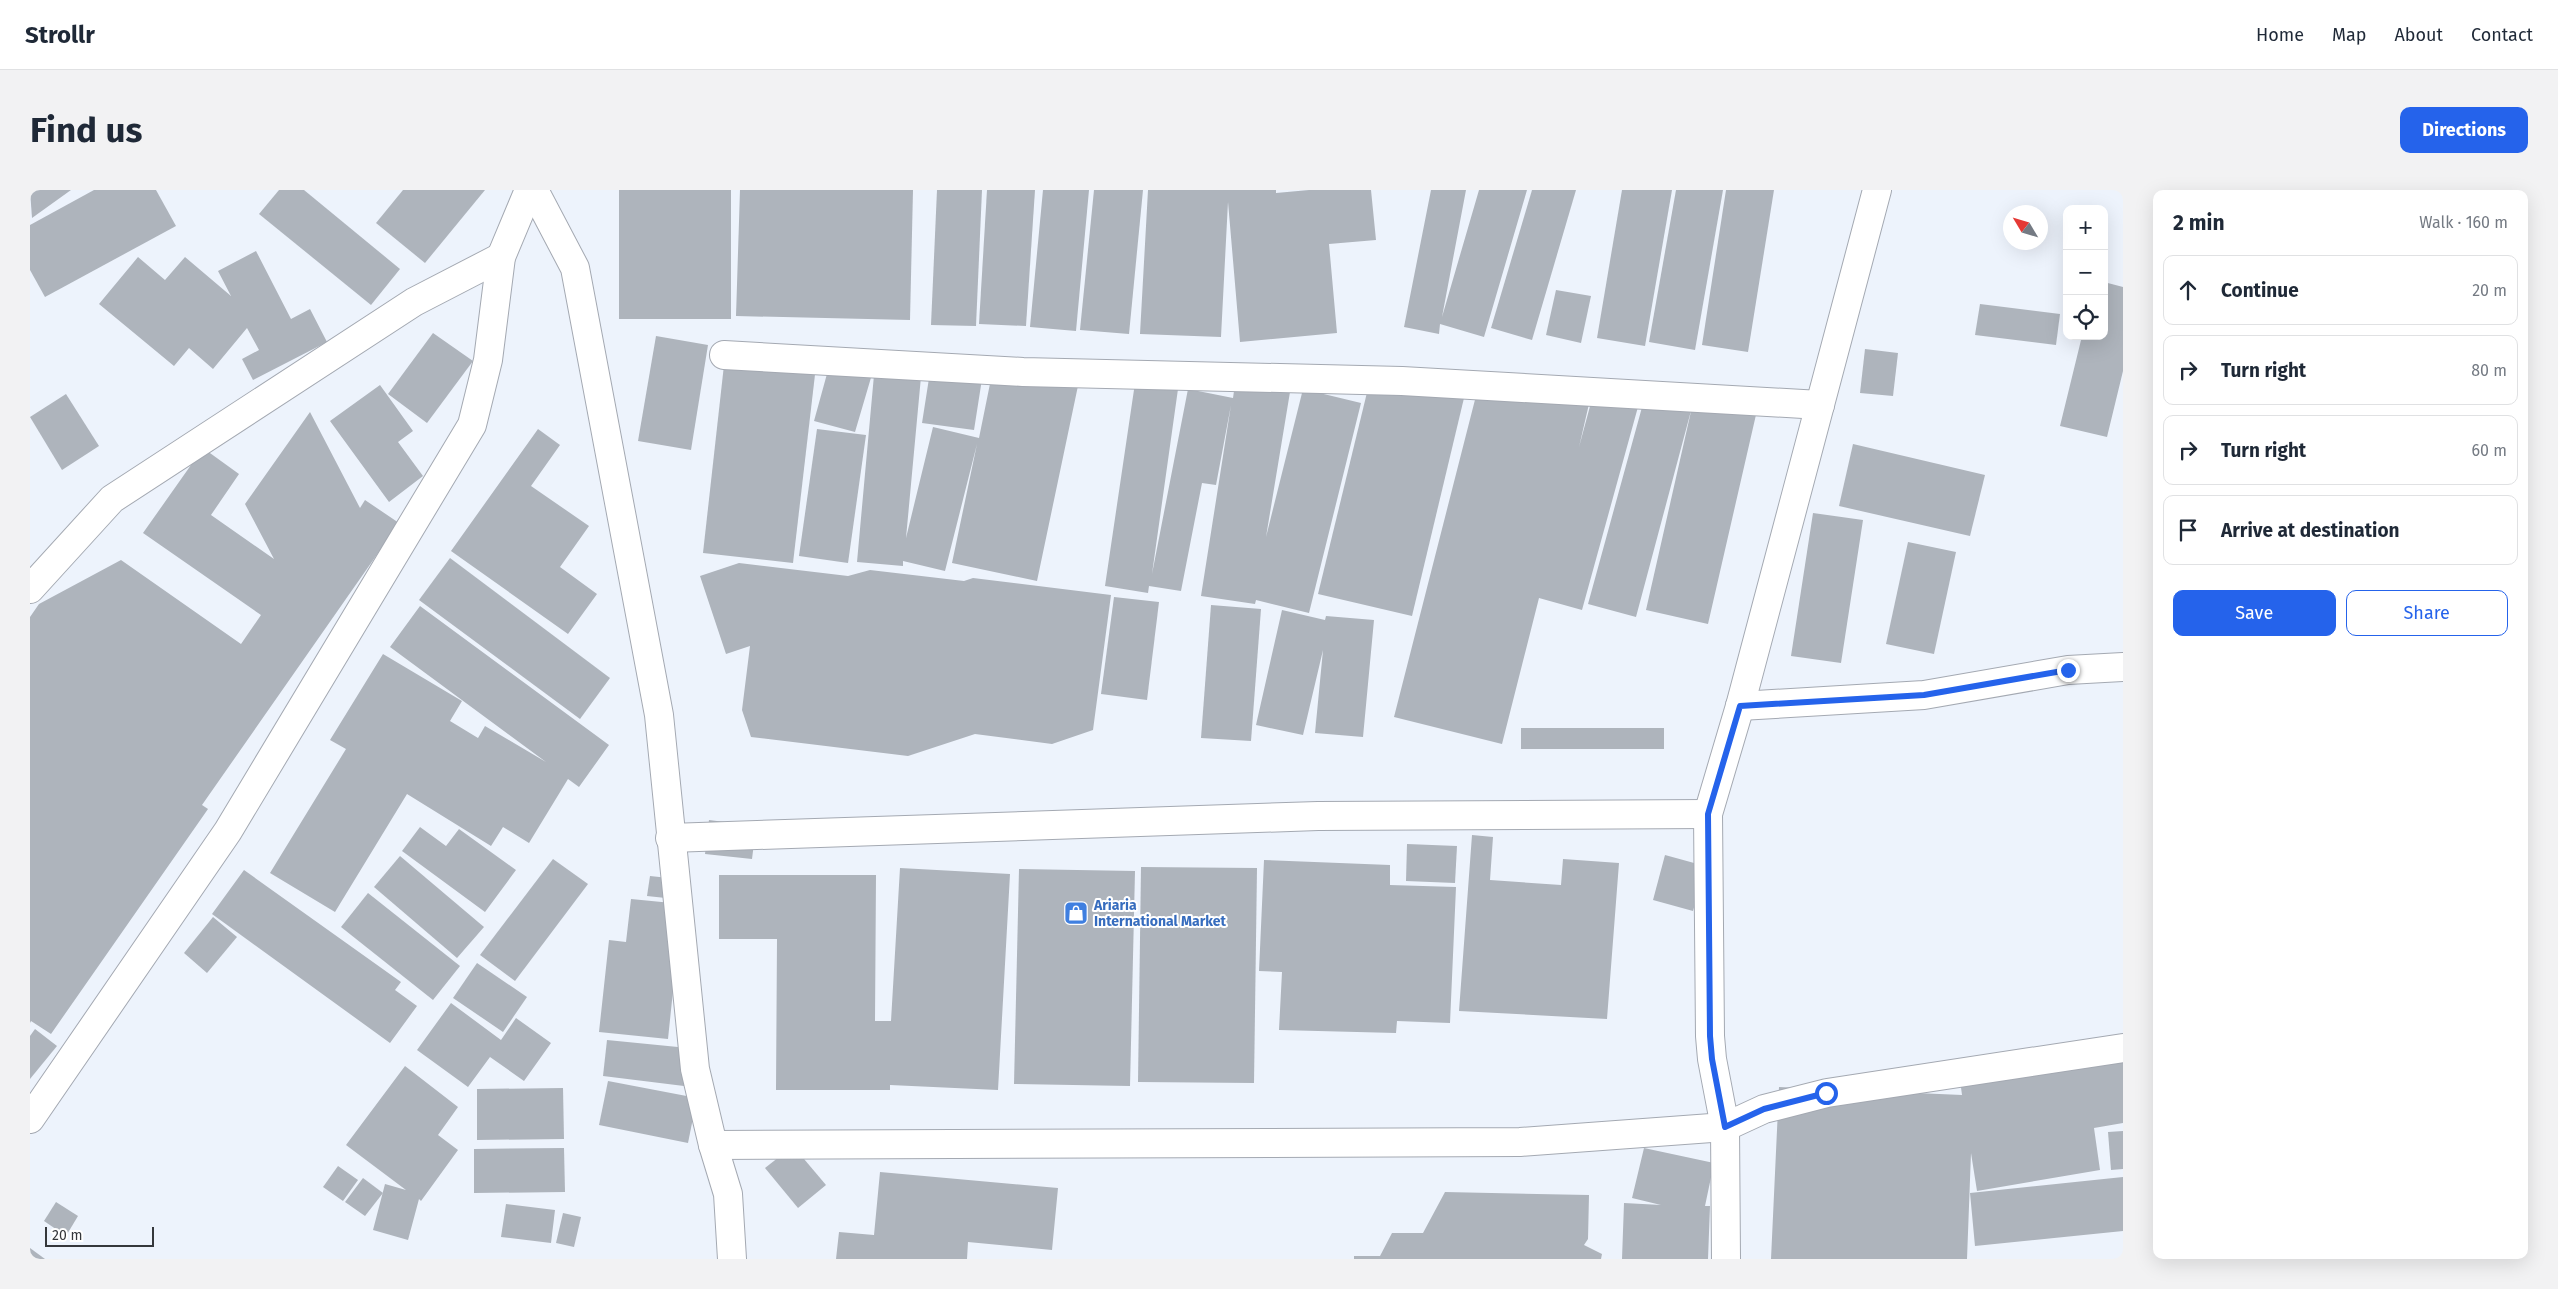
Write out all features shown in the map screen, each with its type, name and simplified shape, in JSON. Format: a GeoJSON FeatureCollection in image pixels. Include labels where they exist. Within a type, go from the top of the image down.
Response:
{"type":"FeatureCollection","features":[{"type":"Feature","properties":{"kind":"street"},"geometry":{"type":"LineString","coordinates":[[30,1119],[228,831],[472,425],[488,360],[501,257],[529,190]]}},
{"type":"Feature","properties":{"kind":"street"},"geometry":{"type":"LineString","coordinates":[[534,190],[575,268],[660,715],[670,838],[695,1069],[713,1145],[728,1194],[732,1259]]}},
{"type":"Feature","properties":{"kind":"street"},"geometry":{"type":"LineString","coordinates":[[1726,1259],[1725,1127],[1712,1059],[1710,1036],[1708,814],[1740,706],[1877,190]]}},
{"type":"Feature","properties":{"kind":"street"},"geometry":{"type":"LineString","coordinates":[[30,589],[112,499],[414,302],[501,257]]}},
{"type":"Feature","properties":{"kind":"street"},"geometry":{"type":"LineString","coordinates":[[724,355],[1023,372],[1402,381],[1820,405]]}},
{"type":"Feature","properties":{"kind":"street"},"geometry":{"type":"LineString","coordinates":[[1740,706],[1924,695],[2068,670],[2123,667]]}},
{"type":"Feature","properties":{"kind":"street"},"geometry":{"type":"LineString","coordinates":[[670,838],[1318,816],[1708,814]]}},
{"type":"Feature","properties":{"kind":"street"},"geometry":{"type":"LineString","coordinates":[[713,1145],[1520,1142],[1725,1127],[1764,1109],[1826,1093],[2123,1048]]}},
{"type":"Feature","properties":{"kind":"building"},"geometry":{"type":"Polygon","coordinates":[[[30,190],[71,190],[32,218],[30,190]]]}},
{"type":"Feature","properties":{"kind":"building"},"geometry":{"type":"Polygon","coordinates":[[[94,190],[156,190],[176,226],[45,297],[30,270],[30,225],[94,190]]]}},
{"type":"Feature","properties":{"kind":"building"},"geometry":{"type":"Polygon","coordinates":[[[279,190],[304,190],[400,269],[371,305],[259,214],[279,190]]]}},
{"type":"Feature","properties":{"kind":"building"},"geometry":{"type":"Polygon","coordinates":[[[403,190],[485,190],[425,263],[376,223],[403,190]]]}},
{"type":"Feature","properties":{"kind":"building"},"geometry":{"type":"Polygon","coordinates":[[[619,190],[731,190],[731,319],[619,319],[619,190]]]}},
{"type":"Feature","properties":{"kind":"building"},"geometry":{"type":"Polygon","coordinates":[[[740,190],[913,190],[910,320],[736,316],[740,190]]]}},
{"type":"Feature","properties":{"kind":"building"},"geometry":{"type":"Polygon","coordinates":[[[937,190],[982,190],[976,326],[931,325],[937,190]]]}},
{"type":"Feature","properties":{"kind":"building"},"geometry":{"type":"Polygon","coordinates":[[[987,190],[1035,190],[1026,326],[979,324],[987,190]]]}},
{"type":"Feature","properties":{"kind":"building"},"geometry":{"type":"Polygon","coordinates":[[[1043,190],[1089,190],[1076,331],[1030,327],[1043,190]]]}},
{"type":"Feature","properties":{"kind":"building"},"geometry":{"type":"Polygon","coordinates":[[[1094,190],[1143,190],[1129,334],[1080,330],[1094,190]]]}},
{"type":"Feature","properties":{"kind":"building"},"geometry":{"type":"Polygon","coordinates":[[[1148,190],[1276,190],[1276,193],[1309,190],[1371,190],[1376,240],[1329,244],[1337,333],[1240,342],[1228,202],[1221,337],[1140,334],[1148,190]]]}},
{"type":"Feature","properties":{"kind":"building"},"geometry":{"type":"Polygon","coordinates":[[[1431,190],[1466,190],[1442,317],[1479,190],[1527,190],[1484,337],[1440,324],[1439,334],[1404,327],[1431,190]]]}},
{"type":"Feature","properties":{"kind":"building"},"geometry":{"type":"Polygon","coordinates":[[[1532,190],[1576,190],[1532,340],[1491,328],[1532,190]]]}},
{"type":"Feature","properties":{"kind":"building"},"geometry":{"type":"Polygon","coordinates":[[[1622,190],[1672,190],[1645,346],[1597,338],[1622,190]]]}},
{"type":"Feature","properties":{"kind":"building"},"geometry":{"type":"Polygon","coordinates":[[[1676,190],[1723,190],[1695,350],[1649,342],[1676,190]]]}},
{"type":"Feature","properties":{"kind":"building"},"geometry":{"type":"Polygon","coordinates":[[[1726,190],[1774,190],[1748,352],[1702,345],[1726,190]]]}},
{"type":"Feature","properties":{"kind":"building"},"geometry":{"type":"Polygon","coordinates":[[[256,251],[291,319],[310,309],[327,342],[253,380],[242,359],[259,350],[247,328],[213,369],[189,348],[174,366],[99,304],[138,257],[165,280],[185,257],[231,296],[218,271],[256,251]]]}},
{"type":"Feature","properties":{"kind":"building"},"geometry":{"type":"Polygon","coordinates":[[[2108,283],[2123,287],[2123,371],[2107,437],[2060,426],[2081,340],[2108,340],[2108,283]]]}},
{"type":"Feature","properties":{"kind":"building"},"geometry":{"type":"Polygon","coordinates":[[[1556,290],[1591,296],[1581,343],[1546,335],[1556,290]]]}},
{"type":"Feature","properties":{"kind":"building"},"geometry":{"type":"Polygon","coordinates":[[[1980,304],[2060,314],[2056,345],[1975,335],[1980,304]]]}},
{"type":"Feature","properties":{"kind":"building"},"geometry":{"type":"Polygon","coordinates":[[[433,333],[473,361],[427,423],[388,394],[433,333]]]}},
{"type":"Feature","properties":{"kind":"building"},"geometry":{"type":"Polygon","coordinates":[[[656,336],[708,345],[691,450],[638,441],[656,336]]]}},
{"type":"Feature","properties":{"kind":"building"},"geometry":{"type":"Polygon","coordinates":[[[1865,349],[1898,353],[1893,396],[1860,393],[1865,349]]]}},
{"type":"Feature","properties":{"kind":"building"},"geometry":{"type":"Polygon","coordinates":[[[833,352],[922,366],[906,538],[933,427],[979,438],[994,364],[1079,381],[1037,581],[952,563],[977,444],[945,571],[903,561],[903,566],[857,562],[875,364],[855,432],[814,421],[833,352]]]}},
{"type":"Feature","properties":{"kind":"building"},"geometry":{"type":"Polygon","coordinates":[[[725,356],[816,366],[793,563],[703,553],[725,356]]]}},
{"type":"Feature","properties":{"kind":"building"},"geometry":{"type":"Polygon","coordinates":[[[932,359],[984,366],[974,430],[922,423],[932,359]]]}},
{"type":"Feature","properties":{"kind":"building"},"geometry":{"type":"Polygon","coordinates":[[[1371,376],[1464,398],[1412,616],[1318,594],[1371,376]]]}},
{"type":"Feature","properties":{"kind":"building"},"geometry":{"type":"Polygon","coordinates":[[[1135,383],[1178,389],[1152,574],[1188,389],[1233,398],[1235,384],[1290,392],[1266,537],[1303,389],[1361,403],[1309,613],[1256,600],[1255,604],[1201,596],[1231,405],[1216,485],[1202,483],[1181,591],[1149,586],[1148,593],[1105,586],[1135,383]]]}},
{"type":"Feature","properties":{"kind":"building"},"geometry":{"type":"Polygon","coordinates":[[[1479,384],[1592,391],[1579,447],[1596,384],[1641,396],[1582,610],[1539,598],[1502,744],[1394,717],[1479,384]]]}},
{"type":"Feature","properties":{"kind":"building"},"geometry":{"type":"Polygon","coordinates":[[[380,385],[413,431],[398,442],[423,476],[389,502],[330,421],[380,385]]]}},
{"type":"Feature","properties":{"kind":"building"},"geometry":{"type":"Polygon","coordinates":[[[1647,389],[1758,406],[1708,624],[1646,610],[1692,407],[1636,617],[1588,604],[1647,389]]]}},
{"type":"Feature","properties":{"kind":"building"},"geometry":{"type":"Polygon","coordinates":[[[66,394],[99,446],[62,470],[30,417],[66,394]]]}},
{"type":"Feature","properties":{"kind":"building"},"geometry":{"type":"Polygon","coordinates":[[[310,412],[360,508],[365,500],[399,523],[202,805],[208,809],[51,1034],[31,1021],[30,1023],[30,617],[39,604],[121,560],[241,644],[261,615],[143,533],[203,448],[239,474],[211,515],[274,559],[245,504],[310,412]]]}},
{"type":"Feature","properties":{"kind":"building"},"geometry":{"type":"Polygon","coordinates":[[[538,429],[560,445],[531,486],[589,526],[560,567],[597,594],[568,634],[451,551],[538,429]]]}},
{"type":"Feature","properties":{"kind":"building"},"geometry":{"type":"Polygon","coordinates":[[[817,429],[866,435],[848,563],[799,556],[817,429]]]}},
{"type":"Feature","properties":{"kind":"building"},"geometry":{"type":"Polygon","coordinates":[[[1853,444],[1985,475],[1970,536],[1839,506],[1853,444]]]}},
{"type":"Feature","properties":{"kind":"building"},"geometry":{"type":"Polygon","coordinates":[[[1813,513],[1863,520],[1841,663],[1791,656],[1813,513]]]}},
{"type":"Feature","properties":{"kind":"building"},"geometry":{"type":"Polygon","coordinates":[[[1908,542],[1956,552],[1934,654],[1886,644],[1908,542]]]}},
{"type":"Feature","properties":{"kind":"building"},"geometry":{"type":"Polygon","coordinates":[[[450,558],[610,678],[580,719],[419,600],[450,558]]]}},
{"type":"Feature","properties":{"kind":"building"},"geometry":{"type":"Polygon","coordinates":[[[739,563],[848,576],[870,570],[964,581],[973,578],[1111,595],[1093,730],[1052,744],[975,734],[908,756],[751,737],[742,710],[750,646],[726,654],[700,576],[739,563]]]}},
{"type":"Feature","properties":{"kind":"building"},"geometry":{"type":"Polygon","coordinates":[[[1114,597],[1159,602],[1147,700],[1101,694],[1114,597]]]}},
{"type":"Feature","properties":{"kind":"building"},"geometry":{"type":"Polygon","coordinates":[[[1211,605],[1261,609],[1251,741],[1201,738],[1211,605]]]}},
{"type":"Feature","properties":{"kind":"building"},"geometry":{"type":"Polygon","coordinates":[[[420,606],[609,745],[579,787],[568,779],[529,843],[503,827],[491,846],[407,794],[335,912],[270,873],[346,749],[330,740],[383,654],[462,701],[450,721],[478,738],[485,726],[546,762],[390,647],[420,606]]]}},
{"type":"Feature","properties":{"kind":"building"},"geometry":{"type":"Polygon","coordinates":[[[1282,610],[1325,620],[1326,616],[1374,620],[1363,737],[1315,733],[1323,650],[1303,735],[1256,725],[1282,610]]]}},
{"type":"Feature","properties":{"kind":"building"},"geometry":{"type":"Polygon","coordinates":[[[1521,728],[1664,728],[1664,749],[1521,749],[1521,728]]]}},
{"type":"Feature","properties":{"kind":"building"},"geometry":{"type":"Polygon","coordinates":[[[709,820],[756,826],[752,859],[705,854],[709,820]]]}},
{"type":"Feature","properties":{"kind":"building"},"geometry":{"type":"Polygon","coordinates":[[[420,827],[446,846],[459,829],[516,870],[485,912],[402,851],[420,827]]]}},
{"type":"Feature","properties":{"kind":"building"},"geometry":{"type":"Polygon","coordinates":[[[1472,835],[1493,837],[1490,880],[1561,885],[1563,859],[1619,863],[1607,1019],[1459,1011],[1472,835]]]}},
{"type":"Feature","properties":{"kind":"building"},"geometry":{"type":"Polygon","coordinates":[[[1407,844],[1457,846],[1455,883],[1406,881],[1407,844]]]}},
{"type":"Feature","properties":{"kind":"building"},"geometry":{"type":"Polygon","coordinates":[[[1665,855],[1705,866],[1693,911],[1653,900],[1665,855]]]}},
{"type":"Feature","properties":{"kind":"building"},"geometry":{"type":"Polygon","coordinates":[[[400,856],[484,927],[457,958],[374,887],[400,856]]]}},
{"type":"Feature","properties":{"kind":"building"},"geometry":{"type":"Polygon","coordinates":[[[553,859],[588,884],[515,981],[480,955],[553,859]]]}},
{"type":"Feature","properties":{"kind":"building"},"geometry":{"type":"Polygon","coordinates":[[[1264,860],[1390,865],[1390,885],[1456,887],[1450,1023],[1397,1021],[1396,1033],[1279,1030],[1282,972],[1259,971],[1264,860]]]}},
{"type":"Feature","properties":{"kind":"building"},"geometry":{"type":"Polygon","coordinates":[[[1141,867],[1257,868],[1254,1083],[1138,1082],[1141,867]]]}},
{"type":"Feature","properties":{"kind":"building"},"geometry":{"type":"Polygon","coordinates":[[[900,868],[1010,874],[998,1090],[890,1085],[890,1090],[776,1090],[777,939],[719,939],[719,875],[876,875],[875,1021],[891,1021],[900,868]]]}},
{"type":"Feature","properties":{"kind":"building"},"geometry":{"type":"Polygon","coordinates":[[[1019,869],[1135,871],[1130,1086],[1014,1084],[1019,869]]]}},
{"type":"Feature","properties":{"kind":"building"},"geometry":{"type":"Polygon","coordinates":[[[244,870],[401,982],[395,990],[417,1006],[390,1043],[212,914],[244,870]]]}},
{"type":"Feature","properties":{"kind":"building"},"geometry":{"type":"Polygon","coordinates":[[[650,876],[678,879],[675,899],[647,896],[650,876]]]}},
{"type":"Feature","properties":{"kind":"building"},"geometry":{"type":"Polygon","coordinates":[[[368,893],[460,966],[433,1000],[341,927],[368,893]]]}},
{"type":"Feature","properties":{"kind":"building"},"geometry":{"type":"Polygon","coordinates":[[[631,899],[682,904],[668,1039],[599,1032],[609,940],[626,942],[631,899]]]}},
{"type":"Feature","properties":{"kind":"building"},"geometry":{"type":"Polygon","coordinates":[[[213,917],[237,937],[207,973],[184,953],[213,917]]]}},
{"type":"Feature","properties":{"kind":"building"},"geometry":{"type":"Polygon","coordinates":[[[477,963],[527,997],[503,1032],[453,998],[477,963]]]}},
{"type":"Feature","properties":{"kind":"building"},"geometry":{"type":"Polygon","coordinates":[[[451,1003],[501,1040],[516,1018],[551,1043],[524,1081],[490,1057],[468,1087],[417,1050],[451,1003]]]}},
{"type":"Feature","properties":{"kind":"building"},"geometry":{"type":"Polygon","coordinates":[[[35,1029],[57,1046],[30,1079],[30,1036],[35,1029]]]}},
{"type":"Feature","properties":{"kind":"building"},"geometry":{"type":"Polygon","coordinates":[[[607,1040],[688,1048],[684,1086],[603,1076],[607,1040]]]}},
{"type":"Feature","properties":{"kind":"building"},"geometry":{"type":"Polygon","coordinates":[[[2123,1054],[2123,1123],[2094,1128],[2100,1170],[1977,1191],[1971,1153],[1967,1259],[1771,1259],[1779,1087],[1962,1095],[1960,1080],[2123,1054]]]}},
{"type":"Feature","properties":{"kind":"building"},"geometry":{"type":"Polygon","coordinates":[[[405,1066],[458,1107],[438,1135],[458,1150],[421,1201],[419,1199],[408,1240],[373,1230],[385,1184],[406,1190],[346,1145],[405,1066]]]}},
{"type":"Feature","properties":{"kind":"building"},"geometry":{"type":"Polygon","coordinates":[[[608,1081],[697,1098],[688,1143],[599,1125],[608,1081]]]}},
{"type":"Feature","properties":{"kind":"building"},"geometry":{"type":"Polygon","coordinates":[[[563,1088],[564,1139],[477,1140],[477,1089],[563,1088]]]}},
{"type":"Feature","properties":{"kind":"building"},"geometry":{"type":"Polygon","coordinates":[[[2123,1131],[2123,1169],[2111,1170],[2108,1132],[2123,1131]]]}},
{"type":"Feature","properties":{"kind":"building"},"geometry":{"type":"Polygon","coordinates":[[[793,1146],[826,1185],[798,1208],[765,1168],[793,1146]]]}},
{"type":"Feature","properties":{"kind":"building"},"geometry":{"type":"Polygon","coordinates":[[[564,1148],[565,1192],[474,1193],[474,1149],[564,1148]]]}},
{"type":"Feature","properties":{"kind":"building"},"geometry":{"type":"Polygon","coordinates":[[[1644,1148],[1714,1163],[1705,1206],[1710,1206],[1708,1259],[1622,1259],[1624,1203],[1661,1205],[1632,1198],[1644,1148]]]}},
{"type":"Feature","properties":{"kind":"building"},"geometry":{"type":"Polygon","coordinates":[[[338,1166],[358,1180],[343,1201],[323,1187],[338,1166]]]}},
{"type":"Feature","properties":{"kind":"building"},"geometry":{"type":"Polygon","coordinates":[[[880,1172],[1058,1188],[1052,1250],[968,1242],[967,1259],[836,1259],[839,1232],[874,1235],[880,1172]]]}},
{"type":"Feature","properties":{"kind":"building"},"geometry":{"type":"Polygon","coordinates":[[[2123,1177],[2123,1231],[1975,1246],[1970,1193],[2123,1177]]]}},
{"type":"Feature","properties":{"kind":"building"},"geometry":{"type":"Polygon","coordinates":[[[363,1178],[383,1193],[365,1216],[345,1202],[363,1178]]]}},
{"type":"Feature","properties":{"kind":"building"},"geometry":{"type":"Polygon","coordinates":[[[1445,1192],[1589,1195],[1588,1239],[1584,1245],[1602,1254],[1601,1259],[1354,1259],[1354,1256],[1380,1256],[1392,1233],[1423,1233],[1445,1192]]]}},
{"type":"Feature","properties":{"kind":"building"},"geometry":{"type":"Polygon","coordinates":[[[56,1202],[78,1216],[66,1236],[44,1221],[56,1202]]]}},
{"type":"Feature","properties":{"kind":"building"},"geometry":{"type":"Polygon","coordinates":[[[506,1204],[555,1210],[551,1243],[501,1237],[506,1204]]]}},
{"type":"Feature","properties":{"kind":"building"},"geometry":{"type":"Polygon","coordinates":[[[563,1213],[581,1217],[574,1247],[556,1243],[563,1213]]]}},
{"type":"Feature","properties":{"kind":"building"},"geometry":{"type":"Polygon","coordinates":[[[30,1248],[45,1259],[30,1259],[30,1248]]]}},
{"type":"Feature","properties":{"kind":"place","name":"Ariaria International Market"},"geometry":{"type":"Point","coordinates":[1076,913]}},
{"type":"Feature","properties":{"kind":"route"},"geometry":{"type":"LineString","coordinates":[[1826,1093],[1764,1109],[1725,1127],[1712,1059],[1710,1036],[1708,814],[1740,706],[1924,695],[2068,670]]}}]}
